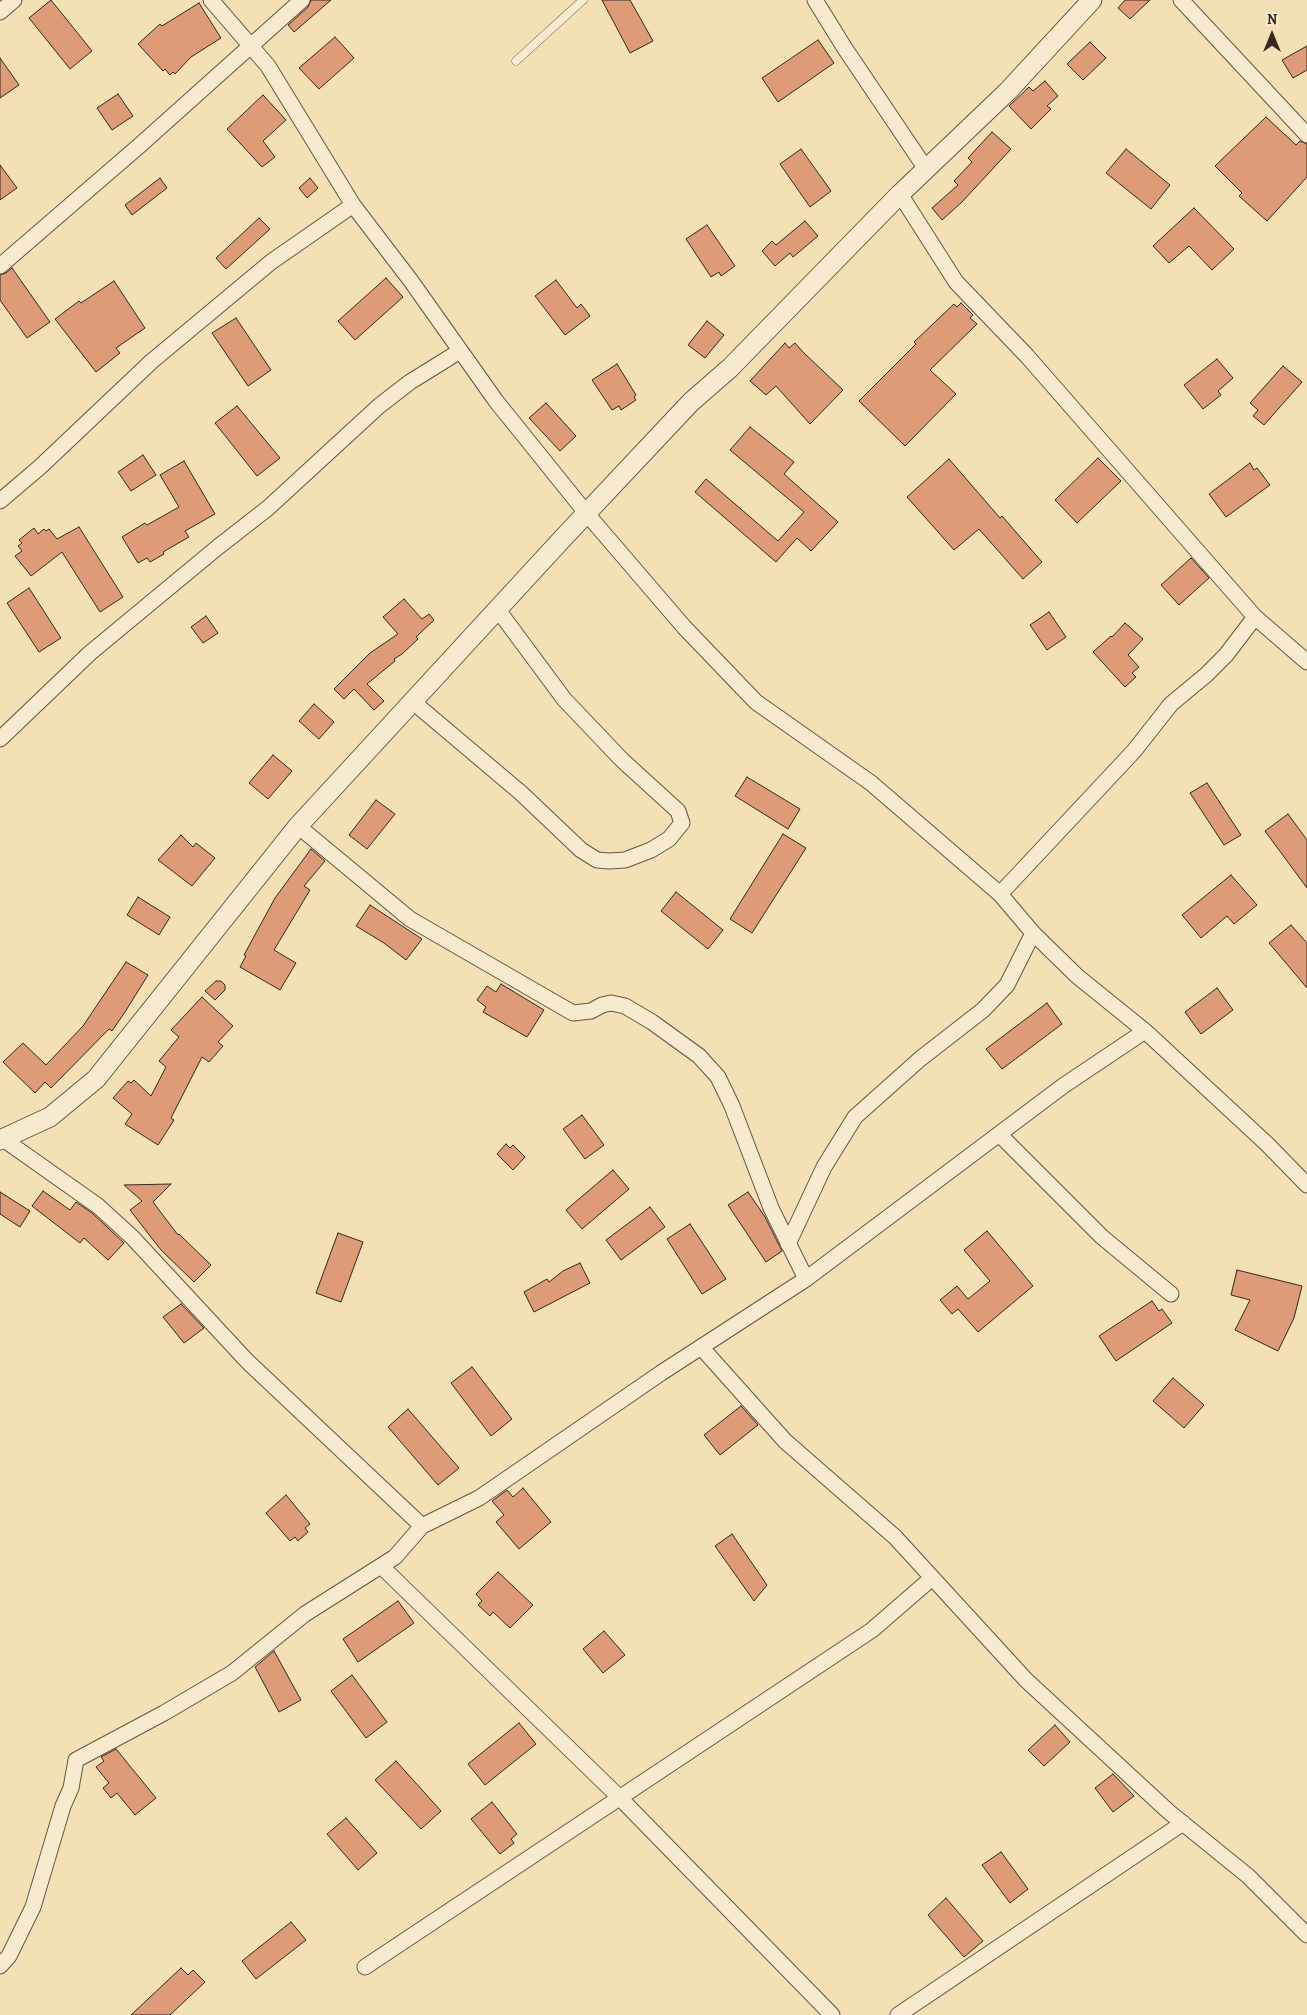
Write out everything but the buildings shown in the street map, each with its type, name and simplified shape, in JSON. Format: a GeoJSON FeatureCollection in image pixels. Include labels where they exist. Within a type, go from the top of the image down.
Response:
{"type":"FeatureCollection","features":[{"type":"Feature","properties":{"kind":"street"},"geometry":{"type":"LineString","coordinates":[[0,12],[14,0]]}},
{"type":"Feature","properties":{"kind":"street"},"geometry":{"type":"LineString","coordinates":[[211,0],[268,66],[353,206],[412,281],[496,401],[587,514],[684,627],[756,702],[871,783],[1000,894],[1033,933],[1077,976],[1145,1031],[1267,1144],[1307,1186]]}},
{"type":"Feature","properties":{"kind":"street"},"geometry":{"type":"LineString","coordinates":[[0,266],[139,146],[302,0]]}},
{"type":"Feature","properties":{"kind":"street"},"geometry":{"type":"LineString","coordinates":[[815,0],[844,47],[926,169]]}},
{"type":"Feature","properties":{"kind":"street"},"geometry":{"type":"LineString","coordinates":[[422,1526],[247,1361],[132,1237],[98,1206],[2,1140],[50,1117],[96,1079],[298,826],[412,701],[691,402],[730,368],[900,194],[1008,91],[1092,0]]}},
{"type":"Feature","properties":{"kind":"street"},"geometry":{"type":"LineString","coordinates":[[1181,0],[1307,135]]}},
{"type":"Feature","properties":{"kind":"street"},"geometry":{"type":"LineString","coordinates":[[900,194],[956,282],[1027,356],[1255,618],[1307,662]]}},
{"type":"Feature","properties":{"kind":"street"},"geometry":{"type":"LineString","coordinates":[[0,501],[40,467],[152,361],[271,262],[353,206]]}},
{"type":"Feature","properties":{"kind":"street"},"geometry":{"type":"LineString","coordinates":[[0,739],[90,653],[268,508],[379,406],[410,382],[460,351]]}},
{"type":"Feature","properties":{"kind":"street"},"geometry":{"type":"LineString","coordinates":[[412,701],[520,793],[581,850],[597,860],[625,860],[651,850],[669,839],[682,823],[678,811],[622,760],[564,699],[498,610]]}},
{"type":"Feature","properties":{"kind":"street"},"geometry":{"type":"LineString","coordinates":[[1000,894],[1134,751],[1171,704],[1206,675],[1226,655],[1255,618]]}},
{"type":"Feature","properties":{"kind":"street"},"geometry":{"type":"LineString","coordinates":[[298,826],[410,919],[573,1013],[591,1011],[611,1003],[625,1006],[652,1022],[699,1056],[718,1077],[732,1106],[771,1208],[806,1279]]}},
{"type":"Feature","properties":{"kind":"street"},"geometry":{"type":"LineString","coordinates":[[788,1244],[824,1167],[855,1117],[920,1059],[983,1010],[1006,985],[1033,933]]}},
{"type":"Feature","properties":{"kind":"street"},"geometry":{"type":"LineString","coordinates":[[0,1966],[9,1956],[33,1906],[63,1806],[71,1788],[76,1760],[164,1713],[232,1673],[305,1614],[395,1557],[422,1526],[479,1498],[700,1347],[806,1279],[1063,1086],[1145,1031]]}},
{"type":"Feature","properties":{"kind":"street"},"geometry":{"type":"LineString","coordinates":[[999,1134],[1102,1238],[1171,1294]]}},
{"type":"Feature","properties":{"kind":"street"},"geometry":{"type":"LineString","coordinates":[[700,1347],[785,1441],[895,1537],[1026,1680],[1183,1823],[1248,1876],[1307,1936]]}},
{"type":"Feature","properties":{"kind":"street"},"geometry":{"type":"LineString","coordinates":[[381,1566],[619,1797],[832,2015]]}},
{"type":"Feature","properties":{"kind":"street"},"geometry":{"type":"LineString","coordinates":[[365,1967],[872,1630],[932,1578]]}},
{"type":"Feature","properties":{"kind":"street"},"geometry":{"type":"LineString","coordinates":[[898,2015],[1183,1823]]}},
{"type":"Feature","properties":{"kind":"lane"},"geometry":{"type":"LineString","coordinates":[[516,61],[583,0]]}}]}
